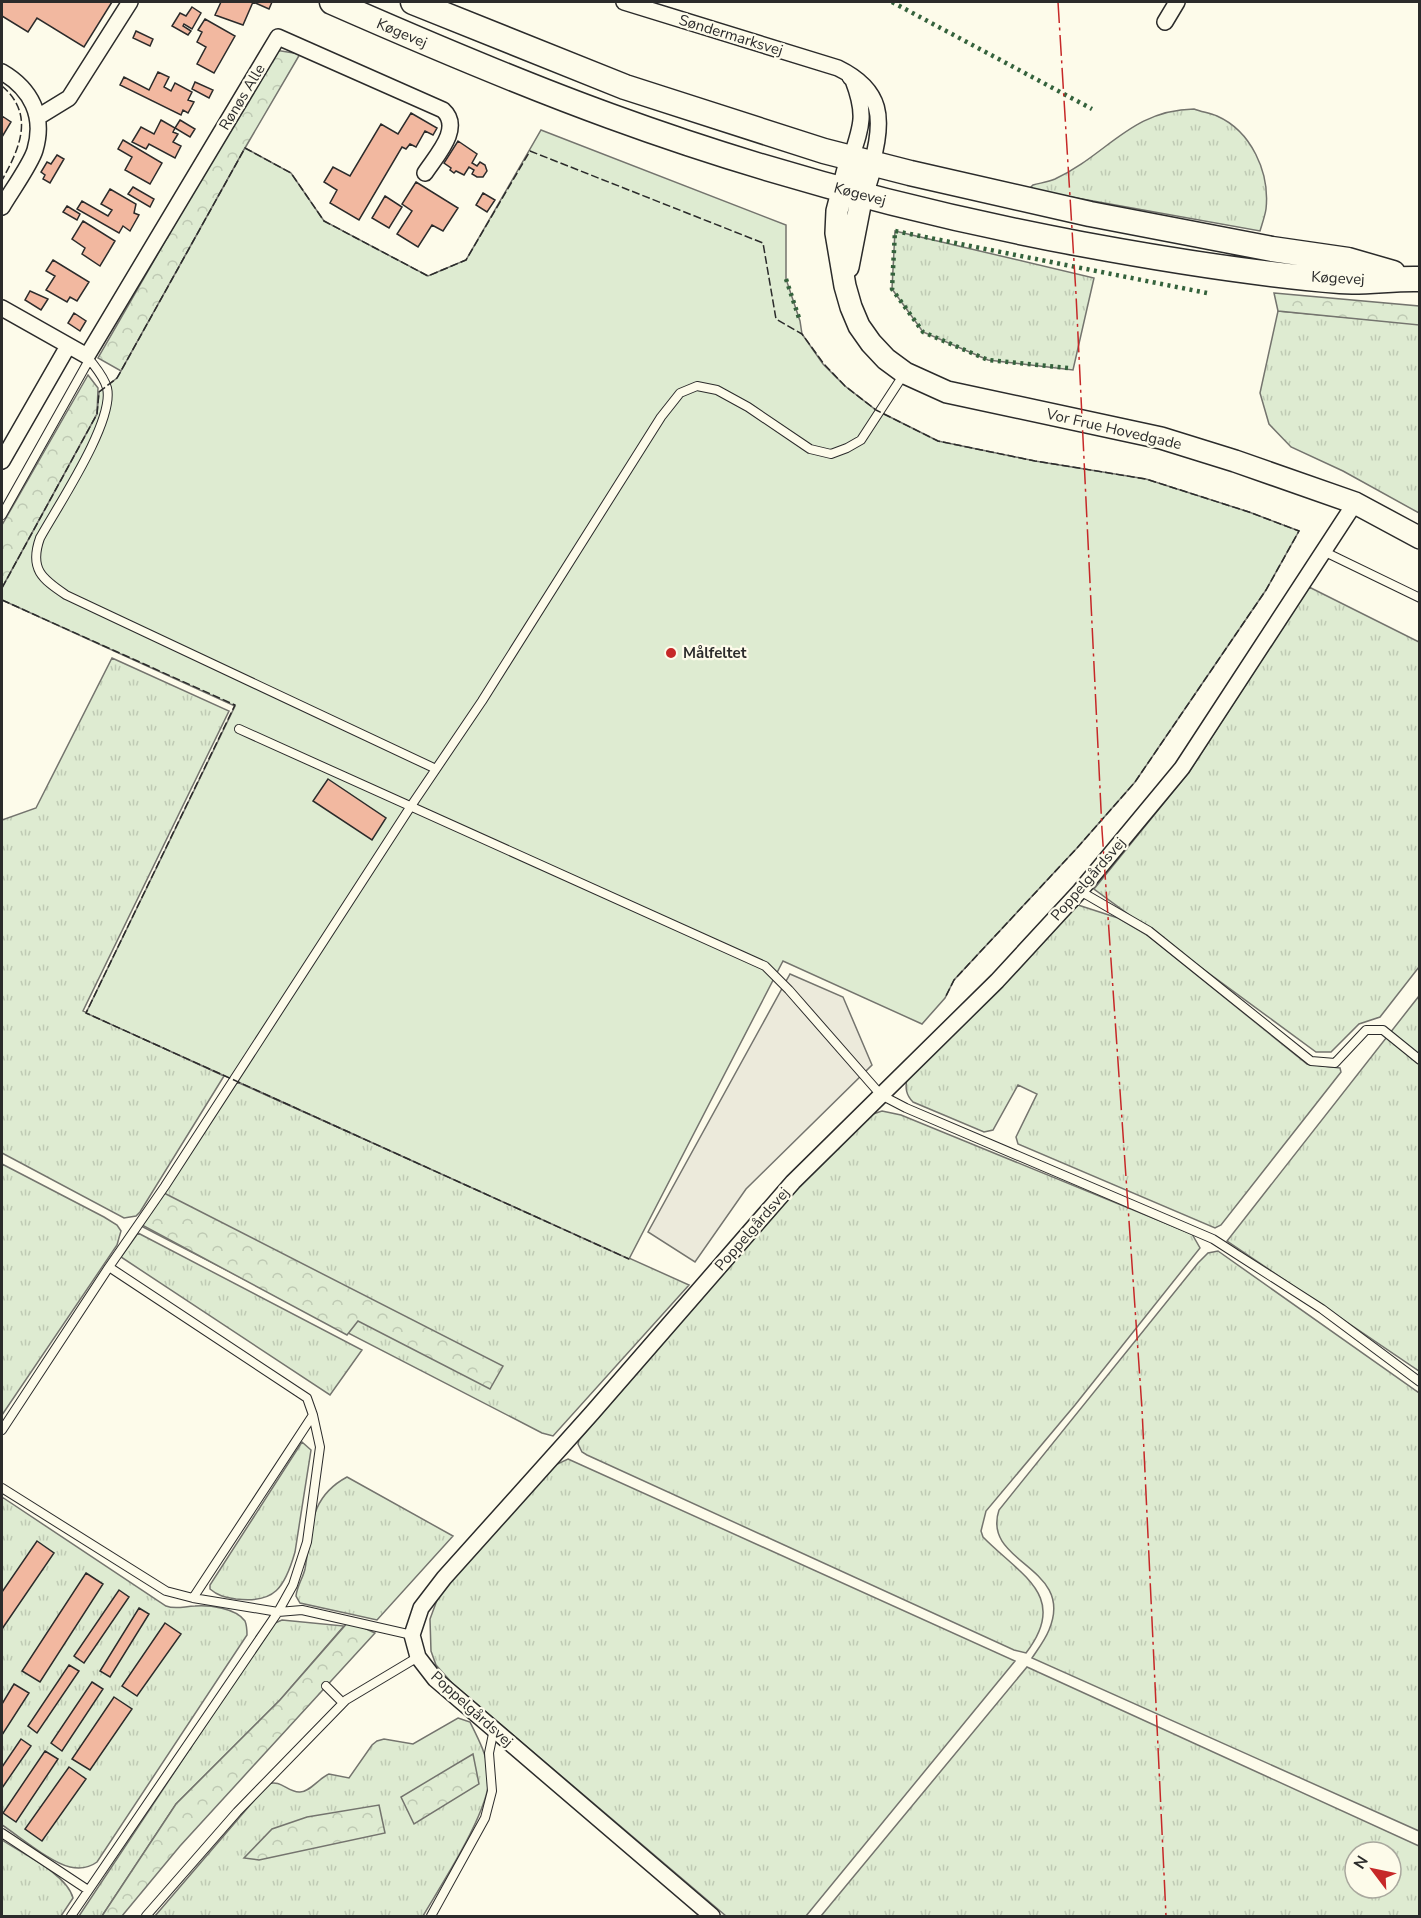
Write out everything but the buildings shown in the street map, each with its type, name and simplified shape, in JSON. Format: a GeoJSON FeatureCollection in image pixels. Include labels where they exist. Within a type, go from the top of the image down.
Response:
{"type":"FeatureCollection","features":[{"type":"Feature","properties":{"kind":"main road","name":"Køgevej"},"geometry":{"type":"LineString","coordinates":[[332,2],[497,73],[611,117],[742,161],[852,192],[987,226],[1157,258],[1343,281],[1417,279]]}},
{"type":"Feature","properties":{"kind":"main road","name":"Køgevej"},"geometry":{"type":"LineString","coordinates":[[413,2],[625,87],[861,161],[1090,214],[1272,249],[1348,260],[1417,279]]}},
{"type":"Feature","properties":{"kind":"street"},"geometry":{"type":"LineString","coordinates":[[38,117],[69,98],[130,2]]}},
{"type":"Feature","properties":{"kind":"street","name":"Søndermarksvej"},"geometry":{"type":"LineString","coordinates":[[624,2],[838,68],[856,76],[869,90],[879,120],[879,137],[861,161]]}},
{"type":"Feature","properties":{"kind":"street"},"geometry":{"type":"LineString","coordinates":[[1165,22],[1177,2]]}},
{"type":"Feature","properties":{"kind":"street","name":"Rønøs Alle"},"geometry":{"type":"LineString","coordinates":[[88,358],[278,37],[443,110],[450,116],[452,125],[447,140],[425,173]]}},
{"type":"Feature","properties":{"kind":"street"},"geometry":{"type":"LineString","coordinates":[[838,68],[853,80],[862,111],[861,161]]}},
{"type":"Feature","properties":{"kind":"street"},"geometry":{"type":"LineString","coordinates":[[2,72],[14,79],[32,99],[38,117],[35,151],[2,207]]}},
{"type":"Feature","properties":{"kind":"street","name":"Vor Frue Hovedgade"},"geometry":{"type":"LineString","coordinates":[[861,161],[852,192],[845,286],[859,326],[886,359],[905,373],[947,392],[1161,438],[1235,461],[1355,504],[1419,538]]}},
{"type":"Feature","properties":{"kind":"street"},"geometry":{"type":"LineString","coordinates":[[2,308],[88,358]]}},
{"type":"Feature","properties":{"kind":"street"},"geometry":{"type":"LineString","coordinates":[[2,461],[68,346]]}},
{"type":"Feature","properties":{"kind":"street","name":"Poppelgårdsvej"},"geometry":{"type":"LineString","coordinates":[[712,1917],[435,1679],[418,1657],[412,1635],[421,1608],[444,1578],[592,1413],[793,1182],[997,981],[1080,891],[1182,768],[1355,504]]}},
{"type":"Feature","properties":{"kind":"lane"},"geometry":{"type":"LineString","coordinates":[[2,515],[88,358],[106,386],[108,405],[98,432],[40,538],[36,550],[36,563],[46,582],[66,596],[436,769]]}},
{"type":"Feature","properties":{"kind":"lane"},"geometry":{"type":"LineString","coordinates":[[2,1430],[488,690],[661,417],[680,393],[697,386],[717,390],[748,407],[810,449],[831,454],[861,440],[905,373]]}},
{"type":"Feature","properties":{"kind":"lane"},"geometry":{"type":"LineString","coordinates":[[1323,551],[1419,598]]}},
{"type":"Feature","properties":{"kind":"lane"},"geometry":{"type":"LineString","coordinates":[[239,729],[765,966],[881,1095],[1213,1239],[1322,1309],[1419,1382]]}},
{"type":"Feature","properties":{"kind":"lane"},"geometry":{"type":"LineString","coordinates":[[1080,891],[1149,931],[1311,1061],[1335,1063],[1366,1030],[1383,1030],[1419,1059]]}},
{"type":"Feature","properties":{"kind":"lane"},"geometry":{"type":"LineString","coordinates":[[71,1917],[294,1585],[307,1542],[320,1448],[307,1398],[108,1267]]}},
{"type":"Feature","properties":{"kind":"lane"},"geometry":{"type":"LineString","coordinates":[[193,1598],[313,1415]]}},
{"type":"Feature","properties":{"kind":"lane"},"geometry":{"type":"LineString","coordinates":[[2,1488],[166,1591],[193,1598],[278,1611],[302,1610],[412,1635]]}},
{"type":"Feature","properties":{"kind":"lane"},"geometry":{"type":"LineString","coordinates":[[146,1917],[237,1812],[343,1703],[418,1657]]}},
{"type":"Feature","properties":{"kind":"lane"},"geometry":{"type":"LineString","coordinates":[[326,1686],[343,1703]]}},
{"type":"Feature","properties":{"kind":"lane"},"geometry":{"type":"LineString","coordinates":[[431,1917],[485,1818],[492,1791],[489,1753],[494,1729]]}},
{"type":"Feature","properties":{"kind":"lane"},"geometry":{"type":"LineString","coordinates":[[2,1833],[88,1890]]}},
{"type":"Feature","properties":{"kind":"green space"},"geometry":{"type":"Polygon","coordinates":[[[275,50],[300,54],[121,371],[98,358],[275,50]]]}},
{"type":"Feature","properties":{"kind":"green space"},"geometry":{"type":"Polygon","coordinates":[[[1194,109],[1217,116],[1229,123],[1240,132],[1256,154],[1265,181],[1266,195],[1266,212],[1260,231],[1032,190],[1033,185],[1055,179],[1073,169],[1136,125],[1172,111],[1194,109]]]}},
{"type":"Feature","properties":{"kind":"green space","name":"Målfeltet"},"geometry":{"type":"Polygon","coordinates":[[[541,130],[786,225],[786,279],[802,334],[823,364],[845,386],[876,410],[938,441],[1035,461],[1146,479],[1249,512],[1299,531],[1266,590],[1135,782],[954,980],[945,998],[922,1024],[783,961],[629,1259],[86,1013],[235,706],[2,600],[2,588],[97,414],[99,392],[117,378],[245,148],[291,173],[324,221],[428,276],[466,260],[541,130]]]}},
{"type":"Feature","properties":{"kind":"green space"},"geometry":{"type":"Polygon","coordinates":[[[895,231],[1094,278],[1073,370],[988,360],[923,332],[892,289],[895,231]]]}},
{"type":"Feature","properties":{"kind":"green space"},"geometry":{"type":"Polygon","coordinates":[[[1274,293],[1419,306],[1419,325],[1278,311],[1274,293]]]}},
{"type":"Feature","properties":{"kind":"green space"},"geometry":{"type":"Polygon","coordinates":[[[1278,311],[1419,324],[1419,513],[1343,471],[1291,447],[1269,424],[1260,393],[1278,311]]]}},
{"type":"Feature","properties":{"kind":"green space"},"geometry":{"type":"Polygon","coordinates":[[[88,375],[98,388],[97,414],[2,588],[2,525],[88,375]]]}},
{"type":"Feature","properties":{"kind":"green space"},"geometry":{"type":"Polygon","coordinates":[[[1309,587],[1419,642],[1419,967],[1380,1017],[1359,1024],[1331,1052],[1316,1052],[1094,889],[1189,772],[1309,587]]]}},
{"type":"Feature","properties":{"kind":"green space"},"geometry":{"type":"Polygon","coordinates":[[[112,658],[229,711],[83,1011],[224,1076],[140,1212],[136,1216],[124,1218],[2,1153],[2,820],[36,808],[112,658]]]}},
{"type":"Feature","properties":{"kind":"green space"},"geometry":{"type":"Polygon","coordinates":[[[1078,905],[1118,918],[1147,935],[1307,1064],[1340,1068],[1341,1072],[1221,1225],[1215,1228],[1018,1144],[1016,1137],[1037,1094],[1018,1085],[993,1130],[984,1132],[913,1102],[907,1094],[907,1078],[1078,905]]]}},
{"type":"Feature","properties":{"kind":"green space"},"geometry":{"type":"Polygon","coordinates":[[[1419,996],[1419,1371],[1227,1241],[1419,996]]]}},
{"type":"Feature","properties":{"kind":"green space"},"geometry":{"type":"Polygon","coordinates":[[[237,1082],[689,1285],[553,1436],[542,1433],[141,1226],[237,1082]]]}},
{"type":"Feature","properties":{"kind":"green space"},"geometry":{"type":"Polygon","coordinates":[[[882,1111],[901,1115],[1192,1234],[1200,1248],[1075,1405],[986,1511],[981,1531],[983,1537],[1024,1575],[1035,1588],[1041,1601],[1043,1616],[1038,1633],[1026,1653],[1014,1650],[587,1455],[582,1452],[578,1444],[579,1440],[823,1158],[870,1115],[882,1111]]]}},
{"type":"Feature","properties":{"kind":"green space"},"geometry":{"type":"Polygon","coordinates":[[[2,1164],[104,1217],[117,1225],[121,1231],[117,1245],[2,1415],[2,1164]]]}},
{"type":"Feature","properties":{"kind":"green space"},"geometry":{"type":"Polygon","coordinates":[[[164,1193],[503,1366],[490,1389],[358,1321],[347,1335],[142,1225],[164,1193]]]}},
{"type":"Feature","properties":{"kind":"green space"},"geometry":{"type":"Polygon","coordinates":[[[138,1233],[362,1350],[330,1395],[121,1257],[138,1233]]]}},
{"type":"Feature","properties":{"kind":"green space"},"geometry":{"type":"Polygon","coordinates":[[[1218,1251],[1419,1393],[1419,1831],[1032,1658],[1049,1630],[1054,1609],[1050,1592],[1040,1578],[1003,1543],[997,1528],[999,1510],[1198,1263],[1208,1253],[1218,1251]]]}},
{"type":"Feature","properties":{"kind":"green space"},"geometry":{"type":"Polygon","coordinates":[[[302,1442],[311,1450],[295,1552],[282,1584],[269,1596],[260,1599],[236,1599],[216,1593],[210,1589],[210,1585],[302,1442]]]}},
{"type":"Feature","properties":{"kind":"green space"},"geometry":{"type":"Polygon","coordinates":[[[568,1459],[1015,1661],[806,1916],[726,1916],[452,1683],[436,1665],[431,1651],[430,1619],[440,1592],[555,1465],[568,1459]]]}},
{"type":"Feature","properties":{"kind":"green space"},"geometry":{"type":"Polygon","coordinates":[[[347,1477],[453,1536],[377,1620],[300,1603],[296,1596],[305,1569],[311,1528],[318,1505],[334,1485],[347,1477]]]}},
{"type":"Feature","properties":{"kind":"green space"},"geometry":{"type":"Polygon","coordinates":[[[2,1497],[166,1606],[222,1608],[241,1617],[246,1625],[247,1635],[97,1862],[88,1867],[74,1868],[62,1864],[2,1825],[2,1497]]]}},
{"type":"Feature","properties":{"kind":"green space"},"geometry":{"type":"Polygon","coordinates":[[[282,1620],[344,1626],[280,1700],[176,1804],[102,1916],[79,1916],[270,1628],[282,1620]]]}},
{"type":"Feature","properties":{"kind":"green space"},"geometry":{"type":"Polygon","coordinates":[[[349,1621],[375,1633],[180,1846],[122,1916],[102,1916],[176,1804],[280,1700],[349,1621]]]}},
{"type":"Feature","properties":{"kind":"green space"},"geometry":{"type":"Polygon","coordinates":[[[1027,1667],[1419,1846],[1419,1916],[821,1916],[1027,1667]]]}},
{"type":"Feature","properties":{"kind":"green space"},"geometry":{"type":"Polygon","coordinates":[[[458,1718],[470,1722],[482,1747],[489,1774],[488,1789],[464,1846],[423,1916],[155,1916],[268,1784],[277,1783],[300,1792],[307,1790],[329,1774],[349,1778],[377,1741],[384,1739],[413,1744],[458,1718]]]}},
{"type":"Feature","properties":{"kind":"green space"},"geometry":{"type":"Polygon","coordinates":[[[473,1754],[479,1784],[414,1824],[401,1797],[473,1754]]]}},
{"type":"Feature","properties":{"kind":"green space"},"geometry":{"type":"Polygon","coordinates":[[[379,1805],[385,1833],[259,1860],[244,1858],[272,1829],[307,1817],[379,1805]]]}},
{"type":"Feature","properties":{"kind":"green space"},"geometry":{"type":"Polygon","coordinates":[[[2,1840],[53,1873],[69,1889],[73,1898],[61,1916],[2,1916],[2,1840]]]}},
{"type":"Feature","properties":{"kind":"shaded area"},"geometry":{"type":"Polygon","coordinates":[[[790,974],[843,997],[872,1065],[746,1189],[695,1262],[648,1232],[790,974]]]}},
{"type":"Feature","properties":{"kind":"hedge"},"geometry":{"type":"LineString","coordinates":[[892,2],[1092,109]]}},
{"type":"Feature","properties":{"kind":"hedge"},"geometry":{"type":"LineString","coordinates":[[1068,368],[988,360],[923,332],[892,289],[895,231],[1207,293]]}},
{"type":"Feature","properties":{"kind":"hedge"},"geometry":{"type":"LineString","coordinates":[[786,279],[800,321]]}},
{"type":"Feature","properties":{"kind":"fence"},"geometry":{"type":"LineString","coordinates":[[2,86],[12,97],[21,120],[19,144],[2,180]]}},
{"type":"Feature","properties":{"kind":"fence"},"geometry":{"type":"LineString","coordinates":[[2,588],[97,414],[99,392],[117,378],[245,148],[291,173],[324,221],[428,276],[466,260],[530,151],[763,243],[776,319],[802,334],[824,364],[845,386],[876,410],[938,441],[1035,461],[1146,479],[1249,512],[1299,531],[1266,590],[1135,782],[954,980],[945,998]]}},
{"type":"Feature","properties":{"kind":"fence"},"geometry":{"type":"LineString","coordinates":[[2,600],[235,705],[86,1013],[629,1259]]}},
{"type":"Feature","properties":{"kind":"power"},"geometry":{"type":"LineString","coordinates":[[1058,2],[1076,294],[1102,830],[1142,1409],[1166,1916]]}},
{"type":"Feature","properties":{"kind":"place","name":"Målfeltet"},"geometry":{"type":"Point","coordinates":[671,653]}}]}
